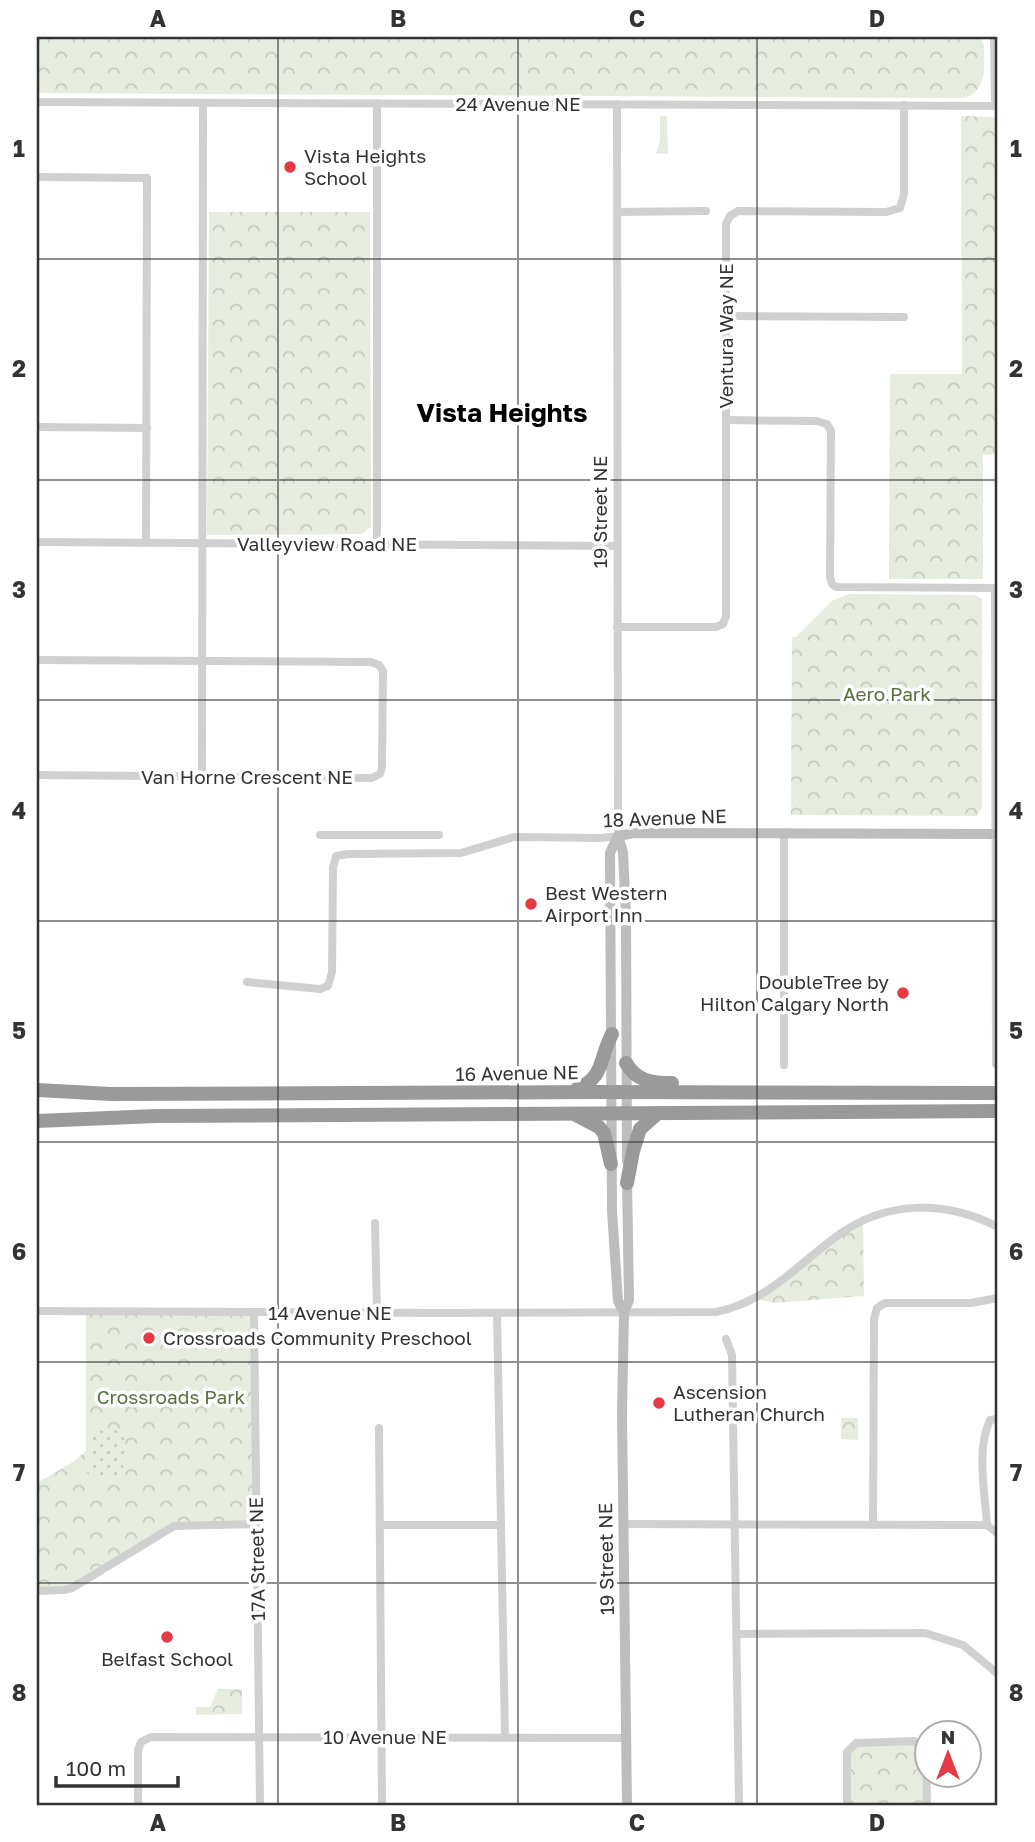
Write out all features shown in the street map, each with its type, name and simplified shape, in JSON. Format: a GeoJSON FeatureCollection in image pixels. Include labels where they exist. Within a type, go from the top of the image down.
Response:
{"type":"FeatureCollection","features":[{"type":"Feature","properties":{"kind":"highway"},"geometry":{"type":"LineString","coordinates":[[566,1092],[588,1084],[596,1077],[612,1034]]}},
{"type":"Feature","properties":{"kind":"highway"},"geometry":{"type":"LineString","coordinates":[[626,1063],[634,1074],[647,1081],[760,1084],[776,1092]]}},
{"type":"Feature","properties":{"kind":"highway","name":"16 Avenue NE"},"geometry":{"type":"LineString","coordinates":[[37,1090],[111,1094],[998,1093]]}},
{"type":"Feature","properties":{"kind":"highway","name":"16 Avenue NE"},"geometry":{"type":"LineString","coordinates":[[37,1121],[156,1116],[998,1111]]}},
{"type":"Feature","properties":{"kind":"highway"},"geometry":{"type":"LineString","coordinates":[[571,1113],[599,1127],[604,1133],[611,1164]]}},
{"type":"Feature","properties":{"kind":"highway"},"geometry":{"type":"LineString","coordinates":[[627,1183],[640,1129],[659,1113]]}},
{"type":"Feature","properties":{"kind":"street"},"geometry":{"type":"LineString","coordinates":[[994,37],[997,106]]}},
{"type":"Feature","properties":{"kind":"street","name":"24 Avenue NE"},"geometry":{"type":"LineString","coordinates":[[37,102],[997,106]]}},
{"type":"Feature","properties":{"kind":"street"},"geometry":{"type":"LineString","coordinates":[[202,776],[204,103]]}},
{"type":"Feature","properties":{"kind":"street"},"geometry":{"type":"LineString","coordinates":[[377,103],[377,544]]}},
{"type":"Feature","properties":{"kind":"street","name":"19 Street NE"},"geometry":{"type":"LineString","coordinates":[[617,104],[618,836],[623,852],[626,915],[626,1063],[619,1092]]}},
{"type":"Feature","properties":{"kind":"street","name":"Ventura Way NE"},"geometry":{"type":"LineString","coordinates":[[617,627],[716,627],[723,624],[726,616],[726,224],[730,216],[738,211],[886,212],[900,208],[904,194],[904,105]]}},
{"type":"Feature","properties":{"kind":"street"},"geometry":{"type":"LineString","coordinates":[[37,177],[147,178],[146,542]]}},
{"type":"Feature","properties":{"kind":"street"},"geometry":{"type":"LineString","coordinates":[[618,212],[706,211]]}},
{"type":"Feature","properties":{"kind":"street"},"geometry":{"type":"LineString","coordinates":[[726,316],[904,317]]}},
{"type":"Feature","properties":{"kind":"street"},"geometry":{"type":"LineString","coordinates":[[726,420],[816,421],[827,424],[831,431],[830,577],[836,587],[997,588],[996,1064]]}},
{"type":"Feature","properties":{"kind":"street"},"geometry":{"type":"LineString","coordinates":[[37,427],[146,428]]}},
{"type":"Feature","properties":{"kind":"street","name":"Valleyview Road NE"},"geometry":{"type":"LineString","coordinates":[[37,542],[617,546]]}},
{"type":"Feature","properties":{"kind":"street","name":"Van Horne Crescent NE"},"geometry":{"type":"LineString","coordinates":[[37,660],[376,663],[383,671],[382,771],[372,778],[37,775]]}},
{"type":"Feature","properties":{"kind":"street","name":"18 Avenue NE"},"geometry":{"type":"LineString","coordinates":[[247,982],[320,989],[328,986],[332,972],[333,868],[336,856],[461,853],[514,837],[601,838],[634,833],[997,834]]}},
{"type":"Feature","properties":{"kind":"street"},"geometry":{"type":"LineString","coordinates":[[784,834],[784,1065]]}},
{"type":"Feature","properties":{"kind":"street"},"geometry":{"type":"LineString","coordinates":[[320,835],[439,835]]}},
{"type":"Feature","properties":{"kind":"street","name":"19 Street NE"},"geometry":{"type":"LineString","coordinates":[[618,836],[610,853],[612,1034],[619,1092],[611,1164],[618,1301],[624,1313]]}},
{"type":"Feature","properties":{"kind":"street","name":"19 Street NE"},"geometry":{"type":"LineString","coordinates":[[618,1113],[627,1183],[629,1300],[624,1313],[623,1524],[627,1805]]}},
{"type":"Feature","properties":{"kind":"street","name":"14 Avenue NE"},"geometry":{"type":"LineString","coordinates":[[37,1311],[708,1312],[741,1306],[777,1285],[851,1226],[887,1212],[924,1207],[952,1209],[998,1227]]}},
{"type":"Feature","properties":{"kind":"street"},"geometry":{"type":"LineString","coordinates":[[375,1223],[377,1312]]}},
{"type":"Feature","properties":{"kind":"street"},"geometry":{"type":"LineString","coordinates":[[873,1525],[873,1347],[877,1308],[885,1303],[971,1303],[998,1298]]}},
{"type":"Feature","properties":{"kind":"street","name":"17A Street NE"},"geometry":{"type":"LineString","coordinates":[[254,1313],[260,1805]]}},
{"type":"Feature","properties":{"kind":"street"},"geometry":{"type":"LineString","coordinates":[[497,1313],[505,1737]]}},
{"type":"Feature","properties":{"kind":"street"},"geometry":{"type":"LineString","coordinates":[[726,1339],[733,1362],[739,1805]]}},
{"type":"Feature","properties":{"kind":"street"},"geometry":{"type":"LineString","coordinates":[[987,1525],[985,1431],[990,1420],[998,1419]]}},
{"type":"Feature","properties":{"kind":"street"},"geometry":{"type":"LineString","coordinates":[[379,1428],[382,1805]]}},
{"type":"Feature","properties":{"kind":"street"},"geometry":{"type":"LineString","coordinates":[[37,1591],[72,1587],[174,1526],[257,1524]]}},
{"type":"Feature","properties":{"kind":"street"},"geometry":{"type":"LineString","coordinates":[[623,1524],[987,1525],[998,1534]]}},
{"type":"Feature","properties":{"kind":"street"},"geometry":{"type":"LineString","coordinates":[[381,1525],[501,1525]]}},
{"type":"Feature","properties":{"kind":"street"},"geometry":{"type":"LineString","coordinates":[[737,1634],[925,1633],[963,1645],[998,1674]]}},
{"type":"Feature","properties":{"kind":"street","name":"10 Avenue NE"},"geometry":{"type":"LineString","coordinates":[[138,1805],[138,1749],[144,1739],[157,1736],[626,1738]]}},
{"type":"Feature","properties":{"kind":"street"},"geometry":{"type":"LineString","coordinates":[[847,1805],[847,1752],[856,1743],[914,1741],[926,1752],[927,1805]]}},
{"type":"Feature","properties":{"kind":"green space"},"geometry":{"type":"Polygon","coordinates":[[[37,37],[984,37],[984,61],[982,78],[976,92],[960,98],[37,93],[37,37]]]}},
{"type":"Feature","properties":{"kind":"green space"},"geometry":{"type":"Polygon","coordinates":[[[660,116],[667,116],[668,154],[656,153],[660,141],[660,116]]]}},
{"type":"Feature","properties":{"kind":"green space"},"geometry":{"type":"Polygon","coordinates":[[[961,116],[998,117],[998,454],[983,455],[983,579],[889,579],[890,374],[962,374],[961,116]]]}},
{"type":"Feature","properties":{"kind":"green space"},"geometry":{"type":"Polygon","coordinates":[[[209,212],[370,212],[371,527],[362,534],[207,535],[209,212]]]}},
{"type":"Feature","properties":{"kind":"green space","name":"Aero Park"},"geometry":{"type":"Polygon","coordinates":[[[849,594],[974,595],[982,599],[982,808],[977,816],[791,815],[792,637],[796,637],[832,601],[849,594]]]}},
{"type":"Feature","properties":{"kind":"green space"},"geometry":{"type":"Polygon","coordinates":[[[863,1220],[864,1296],[774,1303],[756,1299],[863,1220]]]}},
{"type":"Feature","properties":{"kind":"green space","name":"Crossroads Park"},"geometry":{"type":"Polygon","coordinates":[[[86,1311],[254,1313],[256,1524],[183,1524],[72,1588],[37,1591],[37,1483],[73,1462],[86,1451],[86,1311]]]}},
{"type":"Feature","properties":{"kind":"green space"},"geometry":{"type":"Polygon","coordinates":[[[841,1418],[858,1418],[858,1440],[841,1439],[841,1418]]]}},
{"type":"Feature","properties":{"kind":"green space"},"geometry":{"type":"Polygon","coordinates":[[[124,1430],[125,1462],[119,1477],[92,1479],[84,1469],[91,1460],[90,1431],[124,1430]]]}},
{"type":"Feature","properties":{"kind":"green space"},"geometry":{"type":"Polygon","coordinates":[[[218,1689],[242,1689],[242,1714],[196,1715],[196,1707],[210,1707],[218,1689]]]}},
{"type":"Feature","properties":{"kind":"green space"},"geometry":{"type":"Polygon","coordinates":[[[912,1741],[912,1790],[927,1790],[927,1805],[847,1805],[847,1752],[856,1743],[912,1741]]]}},
{"type":"Feature","properties":{"kind":"place","name":"Vista Heights School"},"geometry":{"type":"Point","coordinates":[290,167]}},
{"type":"Feature","properties":{"kind":"place","name":"Best Western Airport Inn"},"geometry":{"type":"Point","coordinates":[531,904]}},
{"type":"Feature","properties":{"kind":"place","name":"DoubleTree by Hilton Calgary North"},"geometry":{"type":"Point","coordinates":[903,993]}},
{"type":"Feature","properties":{"kind":"place","name":"Crossroads Community Preschool"},"geometry":{"type":"Point","coordinates":[149,1338]}},
{"type":"Feature","properties":{"kind":"place","name":"Ascension Lutheran Church"},"geometry":{"type":"Point","coordinates":[659,1403]}},
{"type":"Feature","properties":{"kind":"place","name":"Belfast School"},"geometry":{"type":"Point","coordinates":[167,1637]}},
{"type":"Feature","properties":{"kind":"district","name":"Vista Heights"},"geometry":{"type":"Point","coordinates":[502,413]}}]}
